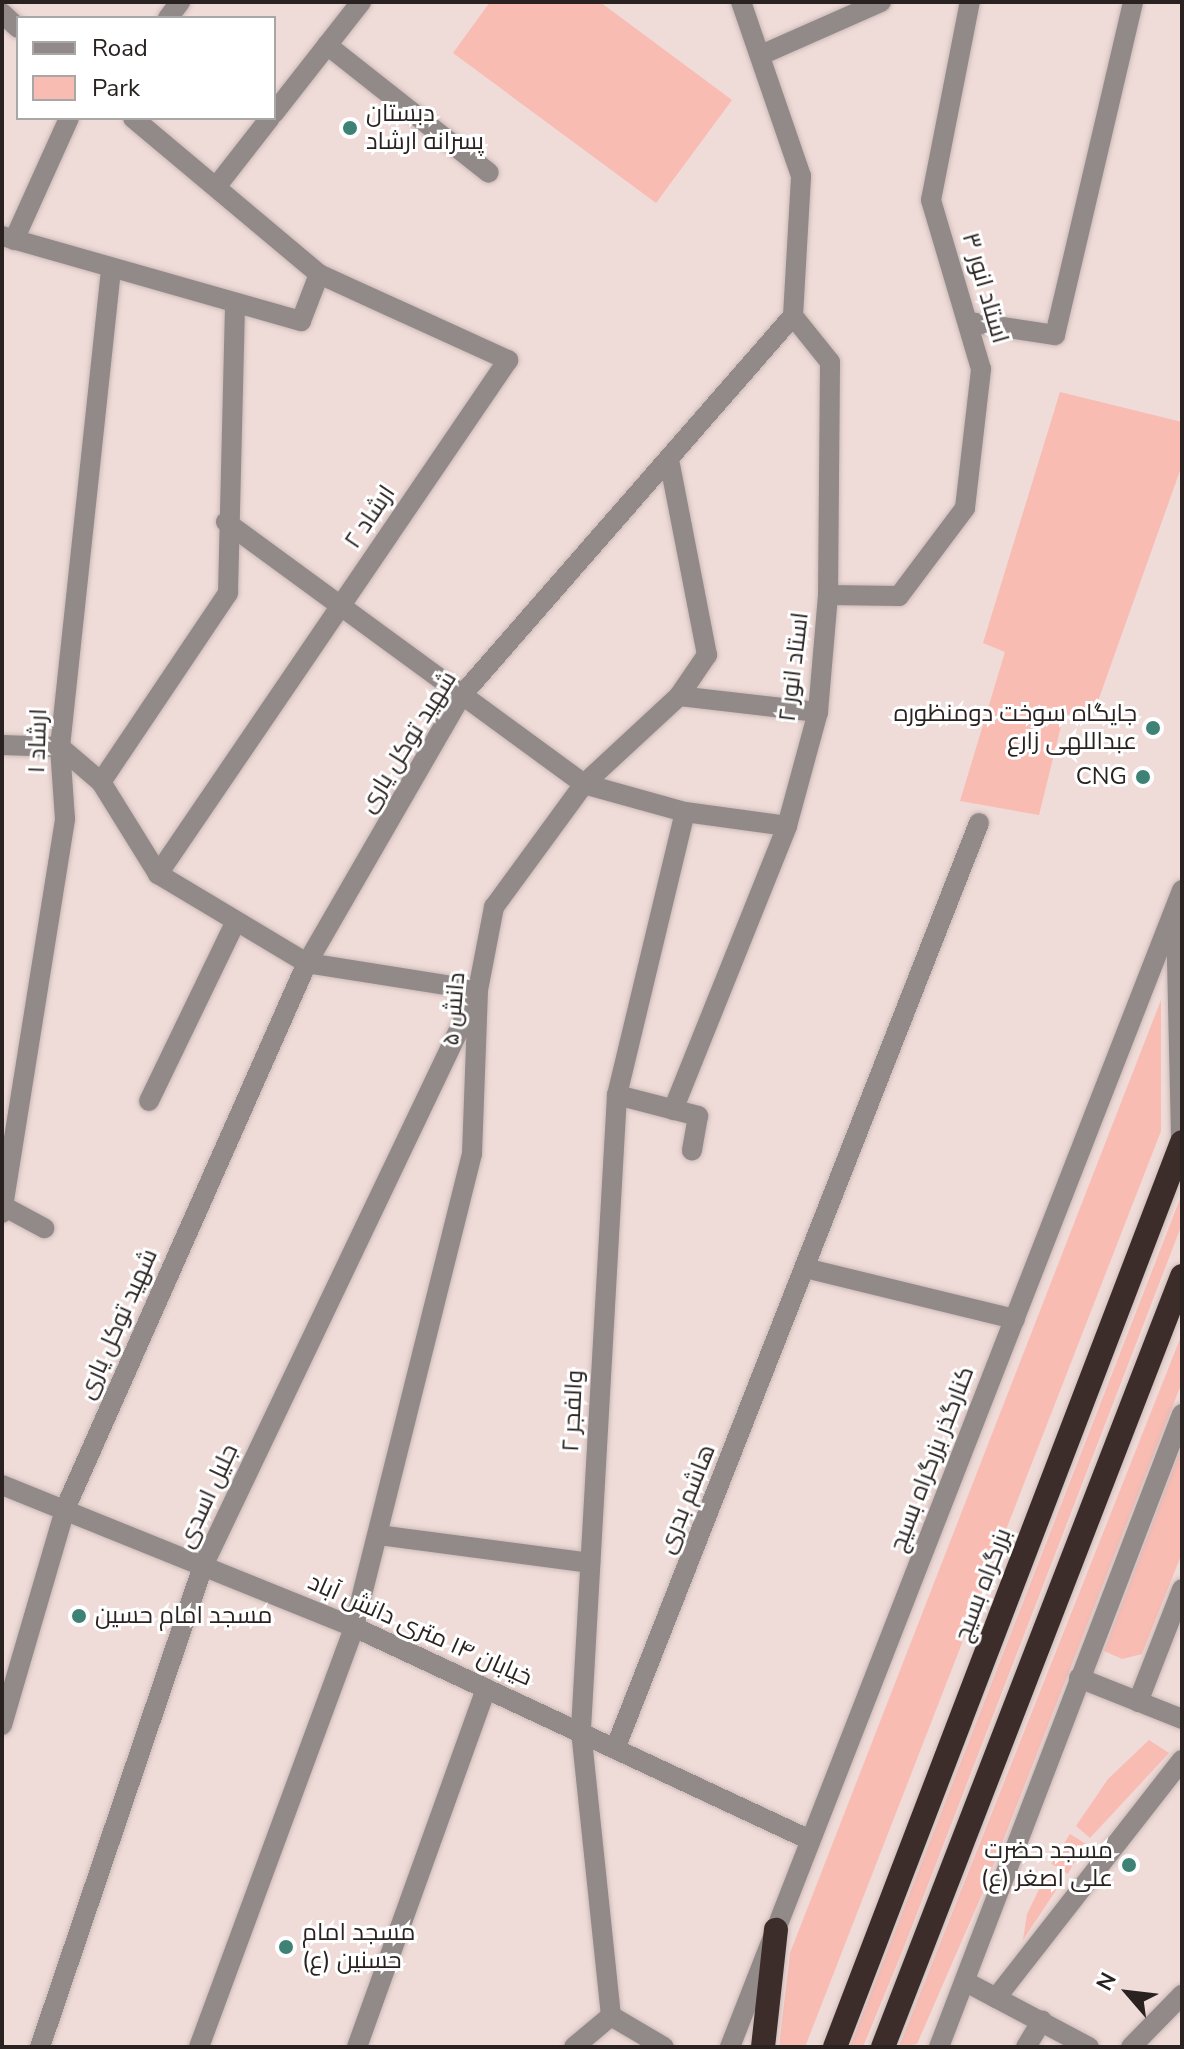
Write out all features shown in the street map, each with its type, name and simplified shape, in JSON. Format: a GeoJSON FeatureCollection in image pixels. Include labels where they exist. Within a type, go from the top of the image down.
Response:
{"type":"FeatureCollection","features":[{"type":"Feature","properties":{"kind":"highway","name":"بزرگراه بسیج"},"geometry":{"type":"LineString","coordinates":[[835,2047],[1182,1144]]}},
{"type":"Feature","properties":{"kind":"highway"},"geometry":{"type":"LineString","coordinates":[[883,2047],[1182,1276]]}},
{"type":"Feature","properties":{"kind":"highway"},"geometry":{"type":"LineString","coordinates":[[763,2047],[776,1930]]}},
{"type":"Feature","properties":{"kind":"street"},"geometry":{"type":"LineString","coordinates":[[276,111],[361,2]]}},
{"type":"Feature","properties":{"kind":"street"},"geometry":{"type":"LineString","coordinates":[[741,2],[763,54],[801,176],[793,316]]}},
{"type":"Feature","properties":{"kind":"street"},"geometry":{"type":"LineString","coordinates":[[763,54],[881,2]]}},
{"type":"Feature","properties":{"kind":"street","name":"استاد انور ۳"},"geometry":{"type":"LineString","coordinates":[[828,595],[899,596],[965,508],[981,369],[931,200],[970,2]]}},
{"type":"Feature","properties":{"kind":"street"},"geometry":{"type":"LineString","coordinates":[[969,322],[1055,335],[1133,2]]}},
{"type":"Feature","properties":{"kind":"street"},"geometry":{"type":"LineString","coordinates":[[327,45],[489,173]]}},
{"type":"Feature","properties":{"kind":"street"},"geometry":{"type":"LineString","coordinates":[[68,120],[8,238],[301,321],[319,274],[135,120]]}},
{"type":"Feature","properties":{"kind":"street"},"geometry":{"type":"LineString","coordinates":[[216,187],[269,120]]}},
{"type":"Feature","properties":{"kind":"street","name":"ارشاد ۱"},"geometry":{"type":"LineString","coordinates":[[2,1213],[65,819],[60,747],[111,269]]}},
{"type":"Feature","properties":{"kind":"street","name":"ارشاد ۲"},"geometry":{"type":"LineString","coordinates":[[158,874],[508,360],[319,274]]}},
{"type":"Feature","properties":{"kind":"street"},"geometry":{"type":"LineString","coordinates":[[101,782],[228,593],[226,522],[235,304]]}},
{"type":"Feature","properties":{"kind":"street","name":"شهید توکل یاری"},"geometry":{"type":"LineString","coordinates":[[2,1725],[65,1509],[307,963],[462,695],[670,465],[793,316]]}},
{"type":"Feature","properties":{"kind":"street","name":"استاد انور ۲"},"geometry":{"type":"LineString","coordinates":[[787,826],[818,712],[828,595],[830,362],[793,316]]}},
{"type":"Feature","properties":{"kind":"street","name":"دانش ۵"},"geometry":{"type":"LineString","coordinates":[[199,2047],[354,1627],[378,1535],[472,1154],[478,990],[494,907],[584,784],[679,696],[707,655],[670,465]]}},
{"type":"Feature","properties":{"kind":"street"},"geometry":{"type":"LineString","coordinates":[[226,522],[584,784],[685,812],[787,826],[673,1110]]}},
{"type":"Feature","properties":{"kind":"street"},"geometry":{"type":"LineString","coordinates":[[679,696],[818,712]]}},
{"type":"Feature","properties":{"kind":"street"},"geometry":{"type":"LineString","coordinates":[[2,745],[60,747],[101,782],[158,874],[234,925],[307,963],[478,990]]}},
{"type":"Feature","properties":{"kind":"street","name":"والفجر ۲"},"geometry":{"type":"LineString","coordinates":[[611,2016],[581,1729],[617,1095],[685,812]]}},
{"type":"Feature","properties":{"kind":"street","name":"هاشم بدری"},"geometry":{"type":"LineString","coordinates":[[615,1749],[979,823]]}},
{"type":"Feature","properties":{"kind":"street"},"geometry":{"type":"LineString","coordinates":[[1179,897],[1182,1144]]}},
{"type":"Feature","properties":{"kind":"street","name":"کنارگذر بزرگراه بسیج"},"geometry":{"type":"LineString","coordinates":[[730,2047],[1179,897]]}},
{"type":"Feature","properties":{"kind":"street"},"geometry":{"type":"LineString","coordinates":[[149,1101],[234,925]]}},
{"type":"Feature","properties":{"kind":"street","name":"جلیل اسدی"},"geometry":{"type":"LineString","coordinates":[[40,2047],[203,1566],[478,990]]}},
{"type":"Feature","properties":{"kind":"street"},"geometry":{"type":"LineString","coordinates":[[617,1095],[698,1116],[692,1150]]}},
{"type":"Feature","properties":{"kind":"street"},"geometry":{"type":"LineString","coordinates":[[3,1206],[44,1228]]}},
{"type":"Feature","properties":{"kind":"street"},"geometry":{"type":"LineString","coordinates":[[805,1268],[1015,1319]]}},
{"type":"Feature","properties":{"kind":"street"},"geometry":{"type":"LineString","coordinates":[[939,2047],[1182,1414]]}},
{"type":"Feature","properties":{"kind":"street","name":"خیابان ۱۴ متری دانش آباد"},"geometry":{"type":"LineString","coordinates":[[2,1485],[354,1627],[581,1729],[615,1749],[810,1840]]}},
{"type":"Feature","properties":{"kind":"street"},"geometry":{"type":"LineString","coordinates":[[378,1535],[590,1563]]}},
{"type":"Feature","properties":{"kind":"street"},"geometry":{"type":"LineString","coordinates":[[1138,1702],[1177,1616],[1182,1589]]}},
{"type":"Feature","properties":{"kind":"street"},"geometry":{"type":"LineString","coordinates":[[1079,1678],[1182,1719]]}},
{"type":"Feature","properties":{"kind":"street"},"geometry":{"type":"LineString","coordinates":[[357,2047],[486,1688]]}},
{"type":"Feature","properties":{"kind":"street"},"geometry":{"type":"LineString","coordinates":[[996,1998],[1182,1760]]}},
{"type":"Feature","properties":{"kind":"street"},"geometry":{"type":"LineString","coordinates":[[966,1982],[1089,2047]]}},
{"type":"Feature","properties":{"kind":"street"},"geometry":{"type":"LineString","coordinates":[[1131,2047],[1182,1995]]}},
{"type":"Feature","properties":{"kind":"street"},"geometry":{"type":"LineString","coordinates":[[574,2047],[611,2016],[664,2047]]}},
{"type":"Feature","properties":{"kind":"street"},"geometry":{"type":"LineString","coordinates":[[1026,2047],[1042,2020]]}},
{"type":"Feature","properties":{"kind":"green space"},"geometry":{"type":"Polygon","coordinates":[[[490,2],[600,2],[732,100],[656,203],[453,53],[490,2]]]}},
{"type":"Feature","properties":{"kind":"green space"},"geometry":{"type":"Polygon","coordinates":[[[1060,392],[1182,422],[1182,465],[1092,718],[1064,714],[1039,815],[960,801],[1005,652],[983,643],[1060,392]]]}},
{"type":"Feature","properties":{"kind":"green space"},"geometry":{"type":"Polygon","coordinates":[[[1161,1000],[1161,1131],[805,2047],[779,2047],[790,1953],[1161,1000]]]}},
{"type":"Feature","properties":{"kind":"green space"},"geometry":{"type":"Polygon","coordinates":[[[1182,1194],[1182,1224],[904,1947],[863,2047],[850,2047],[1182,1194]]]}},
{"type":"Feature","properties":{"kind":"green space"},"geometry":{"type":"Polygon","coordinates":[[[1182,1334],[1182,1382],[983,1892],[917,2044],[899,2047],[1182,1334]]]}},
{"type":"Feature","properties":{"kind":"green space"},"geometry":{"type":"Polygon","coordinates":[[[1182,1445],[1182,1553],[1142,1654],[1122,1659],[1104,1651],[1182,1445]]]}},
{"type":"Feature","properties":{"kind":"green space"},"geometry":{"type":"Polygon","coordinates":[[[1149,1740],[1169,1753],[1090,1838],[1076,1826],[1108,1779],[1149,1740]]]}},
{"type":"Feature","properties":{"kind":"green space"},"geometry":{"type":"Polygon","coordinates":[[[1070,1834],[1086,1844],[1068,1874],[1051,1864],[1070,1834]]]}},
{"type":"Feature","properties":{"kind":"green space"},"geometry":{"type":"Polygon","coordinates":[[[1048,1871],[1062,1881],[1023,1940],[1027,1914],[1048,1871]]]}},
{"type":"Feature","properties":{"kind":"place","name":"دبستان پسرانه ارشاد"},"geometry":{"type":"Point","coordinates":[350,128]}},
{"type":"Feature","properties":{"kind":"place","name":"جایگاه سوخت دومنظوره عبداللهی زارع"},"geometry":{"type":"Point","coordinates":[1153,728]}},
{"type":"Feature","properties":{"kind":"place","name":"CNG"},"geometry":{"type":"Point","coordinates":[1143,777]}},
{"type":"Feature","properties":{"kind":"place","name":"مسجد امام حسین"},"geometry":{"type":"Point","coordinates":[79,1616]}},
{"type":"Feature","properties":{"kind":"place","name":"مسجد حضرت علی اصغر (ع)"},"geometry":{"type":"Point","coordinates":[1129,1865]}},
{"type":"Feature","properties":{"kind":"place","name":"مسجد امام حسنین (ع)"},"geometry":{"type":"Point","coordinates":[286,1947]}}]}
